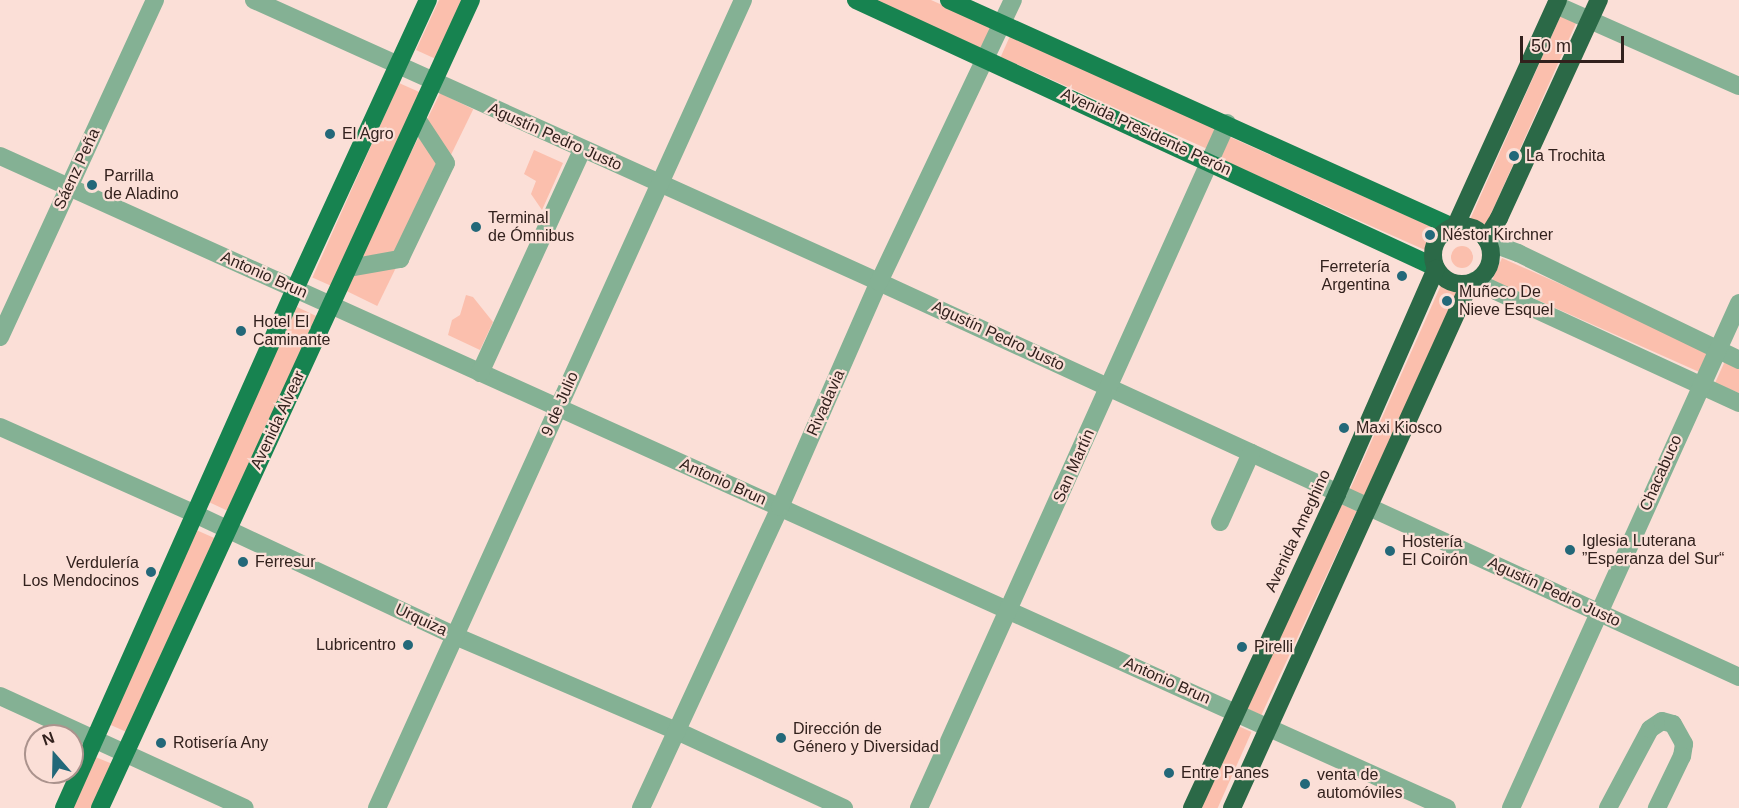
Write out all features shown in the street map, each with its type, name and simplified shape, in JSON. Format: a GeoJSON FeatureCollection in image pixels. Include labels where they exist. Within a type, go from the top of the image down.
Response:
{"type":"FeatureCollection","features":[{"type":"Feature","properties":{"kind":"highway"},"geometry":{"type":"LineString","coordinates":[[1232,808],[1472,282],[1486,271],[1490,261],[1487,240],[1599,0]]}},
{"type":"Feature","properties":{"kind":"highway"},"geometry":{"type":"LineString","coordinates":[[1472,282],[1452,283],[1444,279],[1436,268],[1434,246],[1438,237],[1454,227],[1557,3]]}},
{"type":"Feature","properties":{"kind":"highway"},"geometry":{"type":"LineString","coordinates":[[1454,227],[1473,228],[1487,240]]}},
{"type":"Feature","properties":{"kind":"highway","name":"Avenida Ameghino"},"geometry":{"type":"LineString","coordinates":[[1192,808],[1337,494],[1436,268]]}},
{"type":"Feature","properties":{"kind":"main road"},"geometry":{"type":"LineString","coordinates":[[64,808],[295,289],[428,0]]}},
{"type":"Feature","properties":{"kind":"main road","name":"Avenida Alvear"},"geometry":{"type":"LineString","coordinates":[[100,808],[471,0]]}},
{"type":"Feature","properties":{"kind":"main road","name":"Avenida Presidente Perón"},"geometry":{"type":"LineString","coordinates":[[856,0],[1211,162],[1436,268]]}},
{"type":"Feature","properties":{"kind":"main road"},"geometry":{"type":"LineString","coordinates":[[949,0],[1454,227]]}},
{"type":"Feature","properties":{"kind":"street","name":"Sáenz Peña"},"geometry":{"type":"LineString","coordinates":[[0,338],[155,0]]}},
{"type":"Feature","properties":{"kind":"street","name":"Agustín Pedro Justo"},"geometry":{"type":"LineString","coordinates":[[254,0],[582,150],[879,282],[1739,677]]}},
{"type":"Feature","properties":{"kind":"street","name":"9 de Julio"},"geometry":{"type":"LineString","coordinates":[[377,808],[743,0]]}},
{"type":"Feature","properties":{"kind":"street","name":"Rivadavia"},"geometry":{"type":"LineString","coordinates":[[641,808],[780,507],[879,282],[1013,0]]}},
{"type":"Feature","properties":{"kind":"street"},"geometry":{"type":"LineString","coordinates":[[1557,3],[1590,21],[1739,87]]}},
{"type":"Feature","properties":{"kind":"street"},"geometry":{"type":"LineString","coordinates":[[349,268],[400,259],[446,163],[417,119]]}},
{"type":"Feature","properties":{"kind":"street","name":"San Martín"},"geometry":{"type":"LineString","coordinates":[[919,808],[1227,123]]}},
{"type":"Feature","properties":{"kind":"street"},"geometry":{"type":"LineString","coordinates":[[480,373],[582,150]]}},
{"type":"Feature","properties":{"kind":"street","name":"Antonio Brun"},"geometry":{"type":"LineString","coordinates":[[0,156],[1447,808]]}},
{"type":"Feature","properties":{"kind":"street"},"geometry":{"type":"LineString","coordinates":[[1487,240],[1739,360]]}},
{"type":"Feature","properties":{"kind":"street"},"geometry":{"type":"LineString","coordinates":[[1472,282],[1739,403]]}},
{"type":"Feature","properties":{"kind":"street","name":"Chacabuco"},"geometry":{"type":"LineString","coordinates":[[1511,808],[1700,385],[1739,303]]}},
{"type":"Feature","properties":{"kind":"street","name":"Urquiza"},"geometry":{"type":"LineString","coordinates":[[0,427],[228,529],[455,636],[677,731],[844,808]]}},
{"type":"Feature","properties":{"kind":"street"},"geometry":{"type":"LineString","coordinates":[[1220,522],[1251,453]]}},
{"type":"Feature","properties":{"kind":"street"},"geometry":{"type":"LineString","coordinates":[[0,696],[245,808]]}},
{"type":"Feature","properties":{"kind":"street"},"geometry":{"type":"LineString","coordinates":[[1608,808],[1650,729],[1662,721],[1673,724],[1684,744],[1682,756],[1657,808]]}},
{"type":"Feature","properties":{"kind":"shaded area"},"geometry":{"type":"Polygon","coordinates":[[[439,0],[465,0],[438,60],[416,50],[439,0]]]}},
{"type":"Feature","properties":{"kind":"shaded area"},"geometry":{"type":"Polygon","coordinates":[[[874,0],[931,0],[992,27],[983,49],[874,0]]]}},
{"type":"Feature","properties":{"kind":"shaded area"},"geometry":{"type":"Polygon","coordinates":[[[1561,15],[1577,22],[1485,227],[1470,220],[1561,15]]]}},
{"type":"Feature","properties":{"kind":"shaded area"},"geometry":{"type":"Polygon","coordinates":[[[1010,36],[1217,128],[1208,149],[1001,57],[1010,36]]]}},
{"type":"Feature","properties":{"kind":"shaded area"},"geometry":{"type":"Polygon","coordinates":[[[399,83],[421,93],[334,287],[312,278],[399,83]]]}},
{"type":"Feature","properties":{"kind":"shaded area"},"geometry":{"type":"Polygon","coordinates":[[[440,93],[473,109],[377,306],[344,290],[440,93]]]}},
{"type":"Feature","properties":{"kind":"shaded area"},"geometry":{"type":"Polygon","coordinates":[[[1230,137],[1436,229],[1427,251],[1220,159],[1230,137]]]}},
{"type":"Feature","properties":{"kind":"shaded area"},"geometry":{"type":"Polygon","coordinates":[[[534,150],[563,163],[542,210],[531,194],[536,181],[524,174],[534,150]]]}},
{"type":"Feature","properties":{"kind":"shaded area"},"geometry":{"type":"Polygon","coordinates":[[[1462,246],[1470,249],[1473,257],[1470,265],[1462,268],[1454,265],[1451,257],[1454,249],[1462,246]]]}},
{"type":"Feature","properties":{"kind":"shaded area"},"geometry":{"type":"Polygon","coordinates":[[[1502,258],[1708,350],[1699,372],[1492,280],[1502,258]]]}},
{"type":"Feature","properties":{"kind":"shaded area"},"geometry":{"type":"Polygon","coordinates":[[[1441,285],[1457,292],[1365,497],[1350,490],[1441,285]]]}},
{"type":"Feature","properties":{"kind":"shaded area"},"geometry":{"type":"Polygon","coordinates":[[[466,295],[473,297],[493,322],[480,350],[448,335],[452,320],[460,315],[466,295]]]}},
{"type":"Feature","properties":{"kind":"shaded area"},"geometry":{"type":"Polygon","coordinates":[[[297,307],[318,317],[227,511],[207,501],[297,307]]]}},
{"type":"Feature","properties":{"kind":"shaded area"},"geometry":{"type":"Polygon","coordinates":[[[1725,361],[1739,368],[1739,393],[1715,383],[1725,361]]]}},
{"type":"Feature","properties":{"kind":"shaded area"},"geometry":{"type":"Polygon","coordinates":[[[1341,504],[1356,511],[1261,715],[1246,708],[1341,504]]]}},
{"type":"Feature","properties":{"kind":"shaded area"},"geometry":{"type":"Polygon","coordinates":[[[194,529],[216,539],[129,733],[107,724],[194,529]]]}},
{"type":"Feature","properties":{"kind":"shaded area"},"geometry":{"type":"Polygon","coordinates":[[[1236,725],[1252,732],[1218,808],[1199,807],[1236,725]]]}},
{"type":"Feature","properties":{"kind":"shaded area"},"geometry":{"type":"Polygon","coordinates":[[[93,756],[115,765],[95,808],[69,808],[80,784],[84,784],[84,776],[93,756]]]}},
{"type":"Feature","properties":{"kind":"place","name":"El Agro"},"geometry":{"type":"Point","coordinates":[330,134]}},
{"type":"Feature","properties":{"kind":"place","name":"La Trochita"},"geometry":{"type":"Point","coordinates":[1514,156]}},
{"type":"Feature","properties":{"kind":"place","name":"Parrilla de Aladino"},"geometry":{"type":"Point","coordinates":[92,185]}},
{"type":"Feature","properties":{"kind":"place","name":"Terminal de Ómnibus"},"geometry":{"type":"Point","coordinates":[476,227]}},
{"type":"Feature","properties":{"kind":"place","name":"Néstor Kirchner"},"geometry":{"type":"Point","coordinates":[1430,235]}},
{"type":"Feature","properties":{"kind":"place","name":"Ferretería Argentina"},"geometry":{"type":"Point","coordinates":[1402,276]}},
{"type":"Feature","properties":{"kind":"place","name":"Muñeco De Nieve Esquel"},"geometry":{"type":"Point","coordinates":[1447,301]}},
{"type":"Feature","properties":{"kind":"place","name":"Hotel El Caminante"},"geometry":{"type":"Point","coordinates":[241,331]}},
{"type":"Feature","properties":{"kind":"place","name":"Maxi Kiosco"},"geometry":{"type":"Point","coordinates":[1344,428]}},
{"type":"Feature","properties":{"kind":"place","name":"Iglesia Luterana ”Esperanza del Sur“"},"geometry":{"type":"Point","coordinates":[1570,550]}},
{"type":"Feature","properties":{"kind":"place","name":"Hostería El Coirón"},"geometry":{"type":"Point","coordinates":[1390,551]}},
{"type":"Feature","properties":{"kind":"place","name":"Ferresur"},"geometry":{"type":"Point","coordinates":[243,562]}},
{"type":"Feature","properties":{"kind":"place","name":"Verdulería Los Mendocinos"},"geometry":{"type":"Point","coordinates":[151,572]}},
{"type":"Feature","properties":{"kind":"place","name":"Lubricentro"},"geometry":{"type":"Point","coordinates":[408,645]}},
{"type":"Feature","properties":{"kind":"place","name":"Pirelli"},"geometry":{"type":"Point","coordinates":[1242,647]}},
{"type":"Feature","properties":{"kind":"place","name":"Dirección de Género y Diversidad"},"geometry":{"type":"Point","coordinates":[781,738]}},
{"type":"Feature","properties":{"kind":"place","name":"Rotisería Any"},"geometry":{"type":"Point","coordinates":[161,743]}},
{"type":"Feature","properties":{"kind":"place","name":"Entre Panes"},"geometry":{"type":"Point","coordinates":[1169,773]}},
{"type":"Feature","properties":{"kind":"place","name":"venta de automóviles"},"geometry":{"type":"Point","coordinates":[1305,784]}}]}
